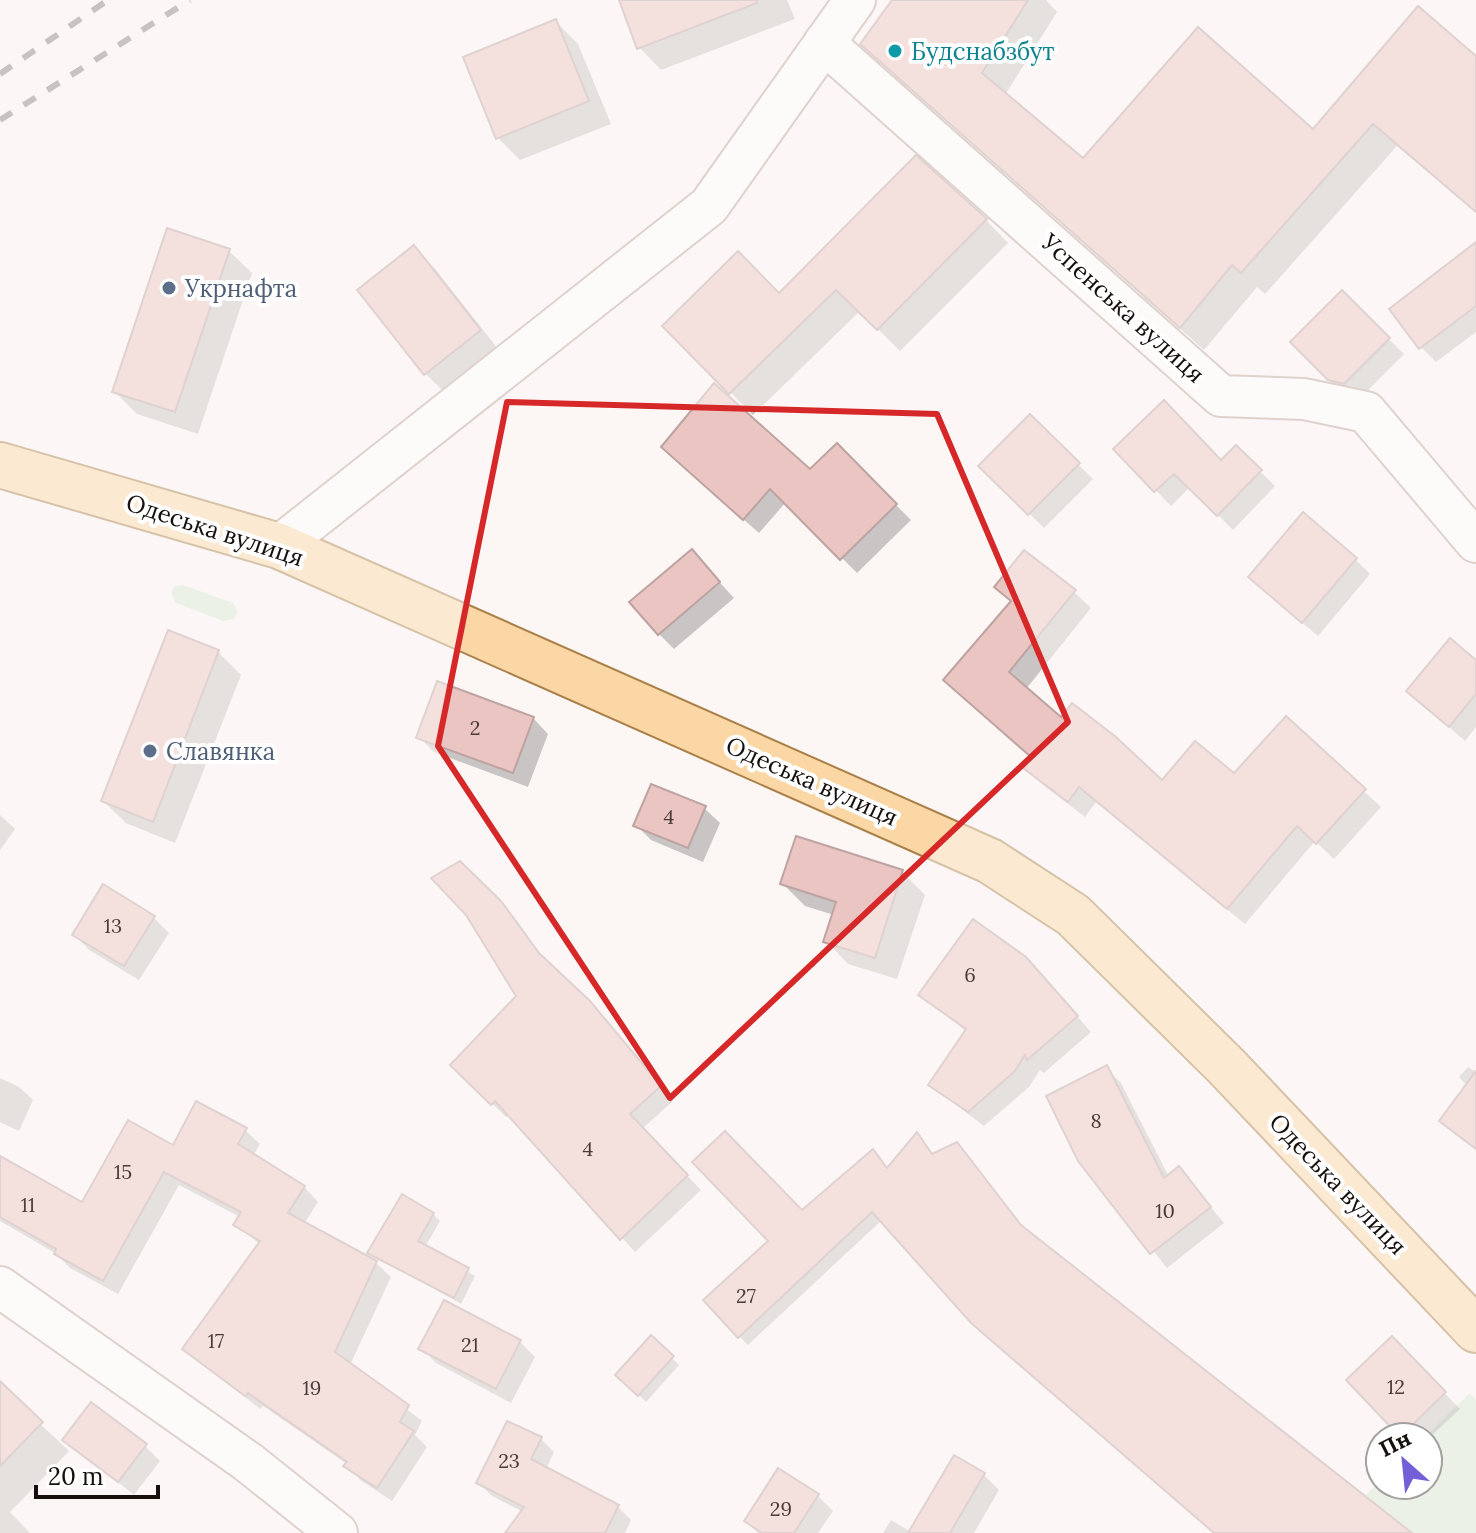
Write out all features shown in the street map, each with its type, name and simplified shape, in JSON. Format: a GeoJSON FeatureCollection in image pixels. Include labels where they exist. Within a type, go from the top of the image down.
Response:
{"type":"FeatureCollection","features":[{"type":"Feature","properties":{"kind":"main road","name":"Одеська вулиця"},"geometry":{"type":"LineString","coordinates":[[0,465],[279,546],[990,861],[1073,915],[1227,1067],[1476,1330]]}},
{"type":"Feature","properties":{"kind":"street"},"geometry":{"type":"LineString","coordinates":[[279,546],[709,206],[855,0]]}},
{"type":"Feature","properties":{"kind":"street","name":"Успенська вулиця"},"geometry":{"type":"LineString","coordinates":[[824,43],[1221,396],[1304,399],[1366,412],[1476,542]]}},
{"type":"Feature","properties":{"kind":"street"},"geometry":{"type":"LineString","coordinates":[[0,1287],[248,1462],[337,1533]]}},
{"type":"Feature","properties":{"kind":"highlighted area"},"geometry":{"type":"Polygon","coordinates":[[[507,402],[937,414],[1068,722],[670,1098],[438,746],[507,402]]]}},
{"type":"Feature","properties":{"kind":"green space"},"geometry":{"type":"Polygon","coordinates":[[[183,585],[233,603],[238,612],[234,619],[223,621],[176,603],[171,593],[175,586],[183,585]]]}},
{"type":"Feature","properties":{"kind":"green space"},"geometry":{"type":"Polygon","coordinates":[[[1470,1393],[1476,1400],[1476,1533],[1412,1533],[1371,1501],[1444,1501],[1444,1421],[1441,1421],[1470,1393]]]}},
{"type":"Feature","properties":{"kind":"building"},"geometry":{"type":"Polygon","coordinates":[[[619,0],[756,0],[757,3],[637,49],[619,0]]]}},
{"type":"Feature","properties":{"kind":"building"},"geometry":{"type":"Polygon","coordinates":[[[892,0],[1028,0],[982,73],[1083,158],[1198,27],[1313,129],[1418,6],[1476,56],[1476,212],[1373,124],[1241,273],[1232,265],[1180,328],[860,44],[892,0]]]}},
{"type":"Feature","properties":{"kind":"building"},"geometry":{"type":"Polygon","coordinates":[[[556,19],[589,101],[496,139],[463,57],[556,19]]]}},
{"type":"Feature","properties":{"kind":"building"},"geometry":{"type":"Polygon","coordinates":[[[916,155],[987,219],[877,330],[836,290],[729,394],[662,326],[738,251],[779,293],[916,155]]]}},
{"type":"Feature","properties":{"kind":"building"},"geometry":{"type":"Polygon","coordinates":[[[167,228],[230,249],[175,412],[112,392],[167,228]]]}},
{"type":"Feature","properties":{"kind":"building"},"geometry":{"type":"Polygon","coordinates":[[[1476,242],[1476,306],[1419,349],[1389,309],[1476,242]]]}},
{"type":"Feature","properties":{"kind":"building"},"geometry":{"type":"Polygon","coordinates":[[[414,245],[481,330],[424,375],[357,290],[414,245]]]}},
{"type":"Feature","properties":{"kind":"building"},"geometry":{"type":"Polygon","coordinates":[[[1342,290],[1390,338],[1344,384],[1328,380],[1290,342],[1342,290]]]}},
{"type":"Feature","properties":{"kind":"building"},"geometry":{"type":"Polygon","coordinates":[[[714,383],[810,469],[837,443],[897,504],[840,560],[770,489],[743,520],[661,447],[714,383]]]}},
{"type":"Feature","properties":{"kind":"building"},"geometry":{"type":"Polygon","coordinates":[[[1164,400],[1221,460],[1236,445],[1262,470],[1217,516],[1174,474],[1154,492],[1113,449],[1164,400]]]}},
{"type":"Feature","properties":{"kind":"building"},"geometry":{"type":"Polygon","coordinates":[[[1030,414],[1080,463],[1028,515],[978,466],[1030,414]]]}},
{"type":"Feature","properties":{"kind":"building"},"geometry":{"type":"Polygon","coordinates":[[[1303,512],[1357,558],[1302,623],[1248,577],[1303,512]]]}},
{"type":"Feature","properties":{"kind":"building"},"geometry":{"type":"Polygon","coordinates":[[[692,549],[720,582],[658,635],[629,602],[692,549]]]}},
{"type":"Feature","properties":{"kind":"building"},"geometry":{"type":"Polygon","coordinates":[[[1024,550],[1076,590],[1009,672],[1061,717],[1072,703],[1116,737],[1162,780],[1195,741],[1234,773],[1286,716],[1366,789],[1316,844],[1297,826],[1227,909],[1079,787],[1068,802],[1023,768],[1031,757],[943,680],[1011,601],[994,587],[1024,550]]]}},
{"type":"Feature","properties":{"kind":"building","name":"Славянка"},"geometry":{"type":"Polygon","coordinates":[[[168,630],[219,650],[153,822],[101,801],[168,630]]]}},
{"type":"Feature","properties":{"kind":"building"},"geometry":{"type":"Polygon","coordinates":[[[1450,638],[1476,660],[1476,694],[1449,727],[1406,691],[1450,638]]]}},
{"type":"Feature","properties":{"kind":"building"},"geometry":{"type":"Polygon","coordinates":[[[437,681],[534,717],[513,773],[416,738],[437,681]]]}},
{"type":"Feature","properties":{"kind":"building"},"geometry":{"type":"Polygon","coordinates":[[[651,784],[706,806],[688,848],[633,826],[651,784]]]}},
{"type":"Feature","properties":{"kind":"building"},"geometry":{"type":"Polygon","coordinates":[[[796,836],[903,870],[875,958],[823,942],[836,902],[780,884],[796,836]]]}},
{"type":"Feature","properties":{"kind":"building"},"geometry":{"type":"Polygon","coordinates":[[[460,861],[501,901],[539,953],[590,1001],[661,1086],[630,1114],[688,1175],[620,1240],[495,1101],[491,1105],[450,1065],[516,996],[466,915],[431,878],[460,861]]]}},
{"type":"Feature","properties":{"kind":"building"},"geometry":{"type":"Polygon","coordinates":[[[103,884],[155,916],[124,966],[72,935],[103,884]]]}},
{"type":"Feature","properties":{"kind":"building"},"geometry":{"type":"Polygon","coordinates":[[[973,919],[1026,957],[1078,1016],[1027,1060],[1025,1055],[1014,1072],[968,1112],[928,1085],[966,1029],[918,995],[973,919]]]}},
{"type":"Feature","properties":{"kind":"building"},"geometry":{"type":"Polygon","coordinates":[[[1107,1065],[1164,1178],[1179,1166],[1211,1207],[1150,1254],[1078,1161],[1046,1096],[1107,1065]]]}},
{"type":"Feature","properties":{"kind":"building"},"geometry":{"type":"Polygon","coordinates":[[[1476,1071],[1476,1149],[1439,1121],[1476,1071]]]}},
{"type":"Feature","properties":{"kind":"building"},"geometry":{"type":"Polygon","coordinates":[[[196,1101],[247,1128],[238,1144],[305,1186],[288,1213],[377,1261],[335,1352],[409,1405],[400,1422],[414,1431],[377,1488],[343,1466],[347,1462],[248,1393],[245,1396],[182,1349],[260,1241],[233,1225],[241,1212],[164,1172],[103,1281],[54,1254],[56,1249],[0,1217],[0,1156],[82,1202],[128,1120],[173,1145],[196,1101]]]}},
{"type":"Feature","properties":{"kind":"building"},"geometry":{"type":"Polygon","coordinates":[[[725,1131],[802,1210],[873,1149],[887,1168],[917,1132],[932,1154],[957,1142],[1021,1225],[1364,1495],[1364,1501],[1371,1501],[1412,1533],[1214,1533],[971,1323],[872,1212],[738,1338],[703,1300],[768,1241],[692,1162],[725,1131]]]}},
{"type":"Feature","properties":{"kind":"building"},"geometry":{"type":"Polygon","coordinates":[[[402,1194],[434,1213],[418,1241],[469,1268],[454,1298],[367,1253],[402,1194]]]}},
{"type":"Feature","properties":{"kind":"building"},"geometry":{"type":"Polygon","coordinates":[[[444,1300],[521,1340],[496,1389],[418,1349],[444,1300]]]}},
{"type":"Feature","properties":{"kind":"building"},"geometry":{"type":"Polygon","coordinates":[[[651,1335],[674,1356],[638,1396],[615,1375],[651,1335]]]}},
{"type":"Feature","properties":{"kind":"building"},"geometry":{"type":"Polygon","coordinates":[[[1392,1336],[1446,1392],[1416,1421],[1385,1421],[1346,1380],[1392,1336]]]}},
{"type":"Feature","properties":{"kind":"building"},"geometry":{"type":"Polygon","coordinates":[[[0,1381],[43,1422],[0,1466],[0,1381]]]}},
{"type":"Feature","properties":{"kind":"building"},"geometry":{"type":"Polygon","coordinates":[[[91,1402],[147,1444],[118,1482],[62,1440],[91,1402]]]}},
{"type":"Feature","properties":{"kind":"building"},"geometry":{"type":"Polygon","coordinates":[[[507,1421],[542,1437],[531,1459],[619,1505],[605,1533],[505,1533],[524,1507],[476,1483],[507,1421]]]}},
{"type":"Feature","properties":{"kind":"building"},"geometry":{"type":"Polygon","coordinates":[[[954,1455],[985,1473],[950,1533],[908,1533],[954,1455]]]}},
{"type":"Feature","properties":{"kind":"building"},"geometry":{"type":"Polygon","coordinates":[[[778,1468],[819,1494],[794,1533],[762,1533],[744,1521],[778,1468]]]}},
{"type":"Feature","properties":{"kind":"railway"},"geometry":{"type":"LineString","coordinates":[[0,74],[108,0]]}},
{"type":"Feature","properties":{"kind":"railway"},"geometry":{"type":"LineString","coordinates":[[0,120],[190,0]]}},
{"type":"Feature","properties":{"kind":"place","name":"Будснабзбут"},"geometry":{"type":"Point","coordinates":[895,51]}},
{"type":"Feature","properties":{"kind":"place","name":"Укрнафта"},"geometry":{"type":"Point","coordinates":[169,288]}},
{"type":"Feature","properties":{"kind":"place","name":"Славянка"},"geometry":{"type":"Point","coordinates":[150,751]}}]}
